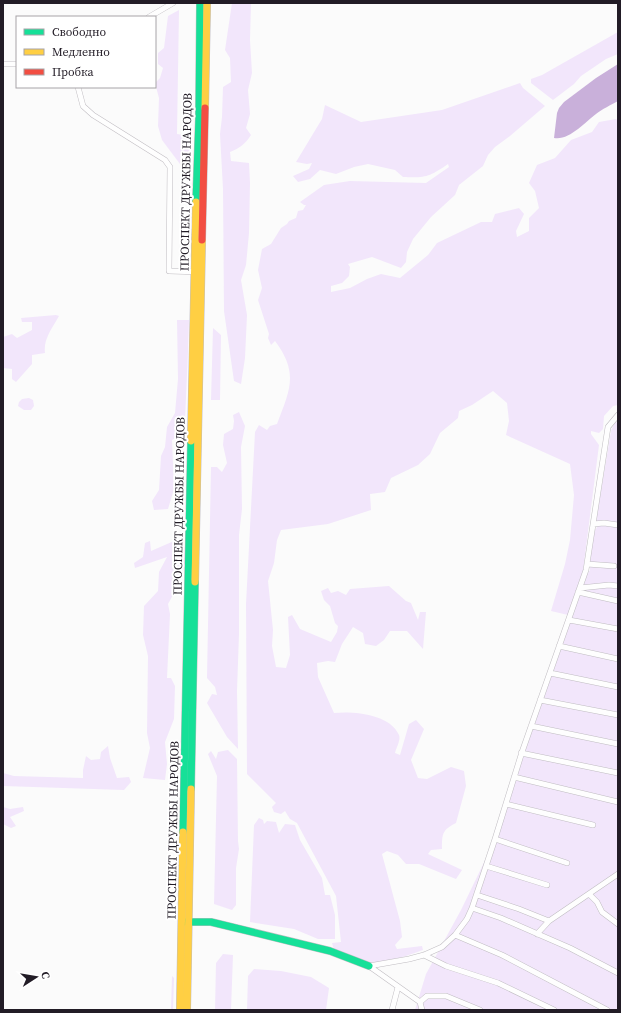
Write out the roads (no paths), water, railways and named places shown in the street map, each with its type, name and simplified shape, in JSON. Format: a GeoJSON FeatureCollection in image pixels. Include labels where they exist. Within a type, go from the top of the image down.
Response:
{"type":"FeatureCollection","features":[{"type":"Feature","properties":{"kind":"main road","name":"ПРОСПЕКТ ДРУЖБЫ НАРОДОВ"},"geometry":{"type":"LineString","coordinates":[[187,1010],[186,922],[198,272],[200,3]]}},
{"type":"Feature","properties":{"kind":"main road","name":"ПРОСПЕКТ ДРУЖБЫ НАРОДОВ"},"geometry":{"type":"LineString","coordinates":[[198,272],[207,3]]}},
{"type":"Feature","properties":{"kind":"main road","name":"ПРОСПЕКТ ДРУЖБЫ НАРОДОВ"},"geometry":{"type":"LineString","coordinates":[[180,1010],[186,922]]}},
{"type":"Feature","properties":{"kind":"main road"},"geometry":{"type":"LineString","coordinates":[[186,922],[211,922],[330,951],[370,966]]}},
{"type":"Feature","properties":{"kind":"street"},"geometry":{"type":"LineString","coordinates":[[151,16],[173,3]]}},
{"type":"Feature","properties":{"kind":"street"},"geometry":{"type":"LineString","coordinates":[[3,64],[16,64]]}},
{"type":"Feature","properties":{"kind":"street"},"geometry":{"type":"LineString","coordinates":[[78,88],[82,106],[93,115],[165,160],[170,167],[169,271],[198,272]]}},
{"type":"Feature","properties":{"kind":"street"},"geometry":{"type":"LineString","coordinates":[[370,966],[424,955],[442,947],[455,935],[467,919],[472,908],[531,726],[569,620],[587,564],[608,427],[618,415]]}},
{"type":"Feature","properties":{"kind":"street"},"geometry":{"type":"LineString","coordinates":[[593,524],[604,523],[618,525]]}},
{"type":"Feature","properties":{"kind":"street"},"geometry":{"type":"LineString","coordinates":[[587,564],[614,566]]}},
{"type":"Feature","properties":{"kind":"street"},"geometry":{"type":"LineString","coordinates":[[579,590],[609,585],[618,586]]}},
{"type":"Feature","properties":{"kind":"street"},"geometry":{"type":"LineString","coordinates":[[579,590],[618,601]]}},
{"type":"Feature","properties":{"kind":"street"},"geometry":{"type":"LineString","coordinates":[[569,620],[618,629]]}},
{"type":"Feature","properties":{"kind":"street"},"geometry":{"type":"LineString","coordinates":[[559,646],[618,659]]}},
{"type":"Feature","properties":{"kind":"street"},"geometry":{"type":"LineString","coordinates":[[550,673],[618,687]]}},
{"type":"Feature","properties":{"kind":"street"},"geometry":{"type":"LineString","coordinates":[[540,700],[618,715]]}},
{"type":"Feature","properties":{"kind":"street"},"geometry":{"type":"LineString","coordinates":[[531,726],[618,744]]}},
{"type":"Feature","properties":{"kind":"street"},"geometry":{"type":"LineString","coordinates":[[522,753],[618,773]]}},
{"type":"Feature","properties":{"kind":"street"},"geometry":{"type":"LineString","coordinates":[[514,777],[618,802]]}},
{"type":"Feature","properties":{"kind":"street"},"geometry":{"type":"LineString","coordinates":[[506,804],[593,825]]}},
{"type":"Feature","properties":{"kind":"street"},"geometry":{"type":"LineString","coordinates":[[495,839],[567,863]]}},
{"type":"Feature","properties":{"kind":"street"},"geometry":{"type":"LineString","coordinates":[[486,866],[546,885]]}},
{"type":"Feature","properties":{"kind":"street"},"geometry":{"type":"LineString","coordinates":[[537,934],[549,922],[618,874]]}},
{"type":"Feature","properties":{"kind":"street"},"geometry":{"type":"LineString","coordinates":[[589,894],[597,902],[602,912],[618,924]]}},
{"type":"Feature","properties":{"kind":"street"},"geometry":{"type":"LineString","coordinates":[[477,895],[519,909],[549,922]]}},
{"type":"Feature","properties":{"kind":"street"},"geometry":{"type":"LineString","coordinates":[[472,908],[570,948],[618,973]]}},
{"type":"Feature","properties":{"kind":"street"},"geometry":{"type":"LineString","coordinates":[[455,935],[502,955],[607,1010]]}},
{"type":"Feature","properties":{"kind":"street"},"geometry":{"type":"LineString","coordinates":[[424,955],[446,966],[498,983],[554,1010]]}},
{"type":"Feature","properties":{"kind":"street"},"geometry":{"type":"LineString","coordinates":[[370,966],[420,1002],[422,1010]]}},
{"type":"Feature","properties":{"kind":"street"},"geometry":{"type":"LineString","coordinates":[[392,1010],[398,987]]}},
{"type":"Feature","properties":{"kind":"street"},"geometry":{"type":"LineString","coordinates":[[420,1002],[427,996],[446,996],[480,1010]]}}]}
